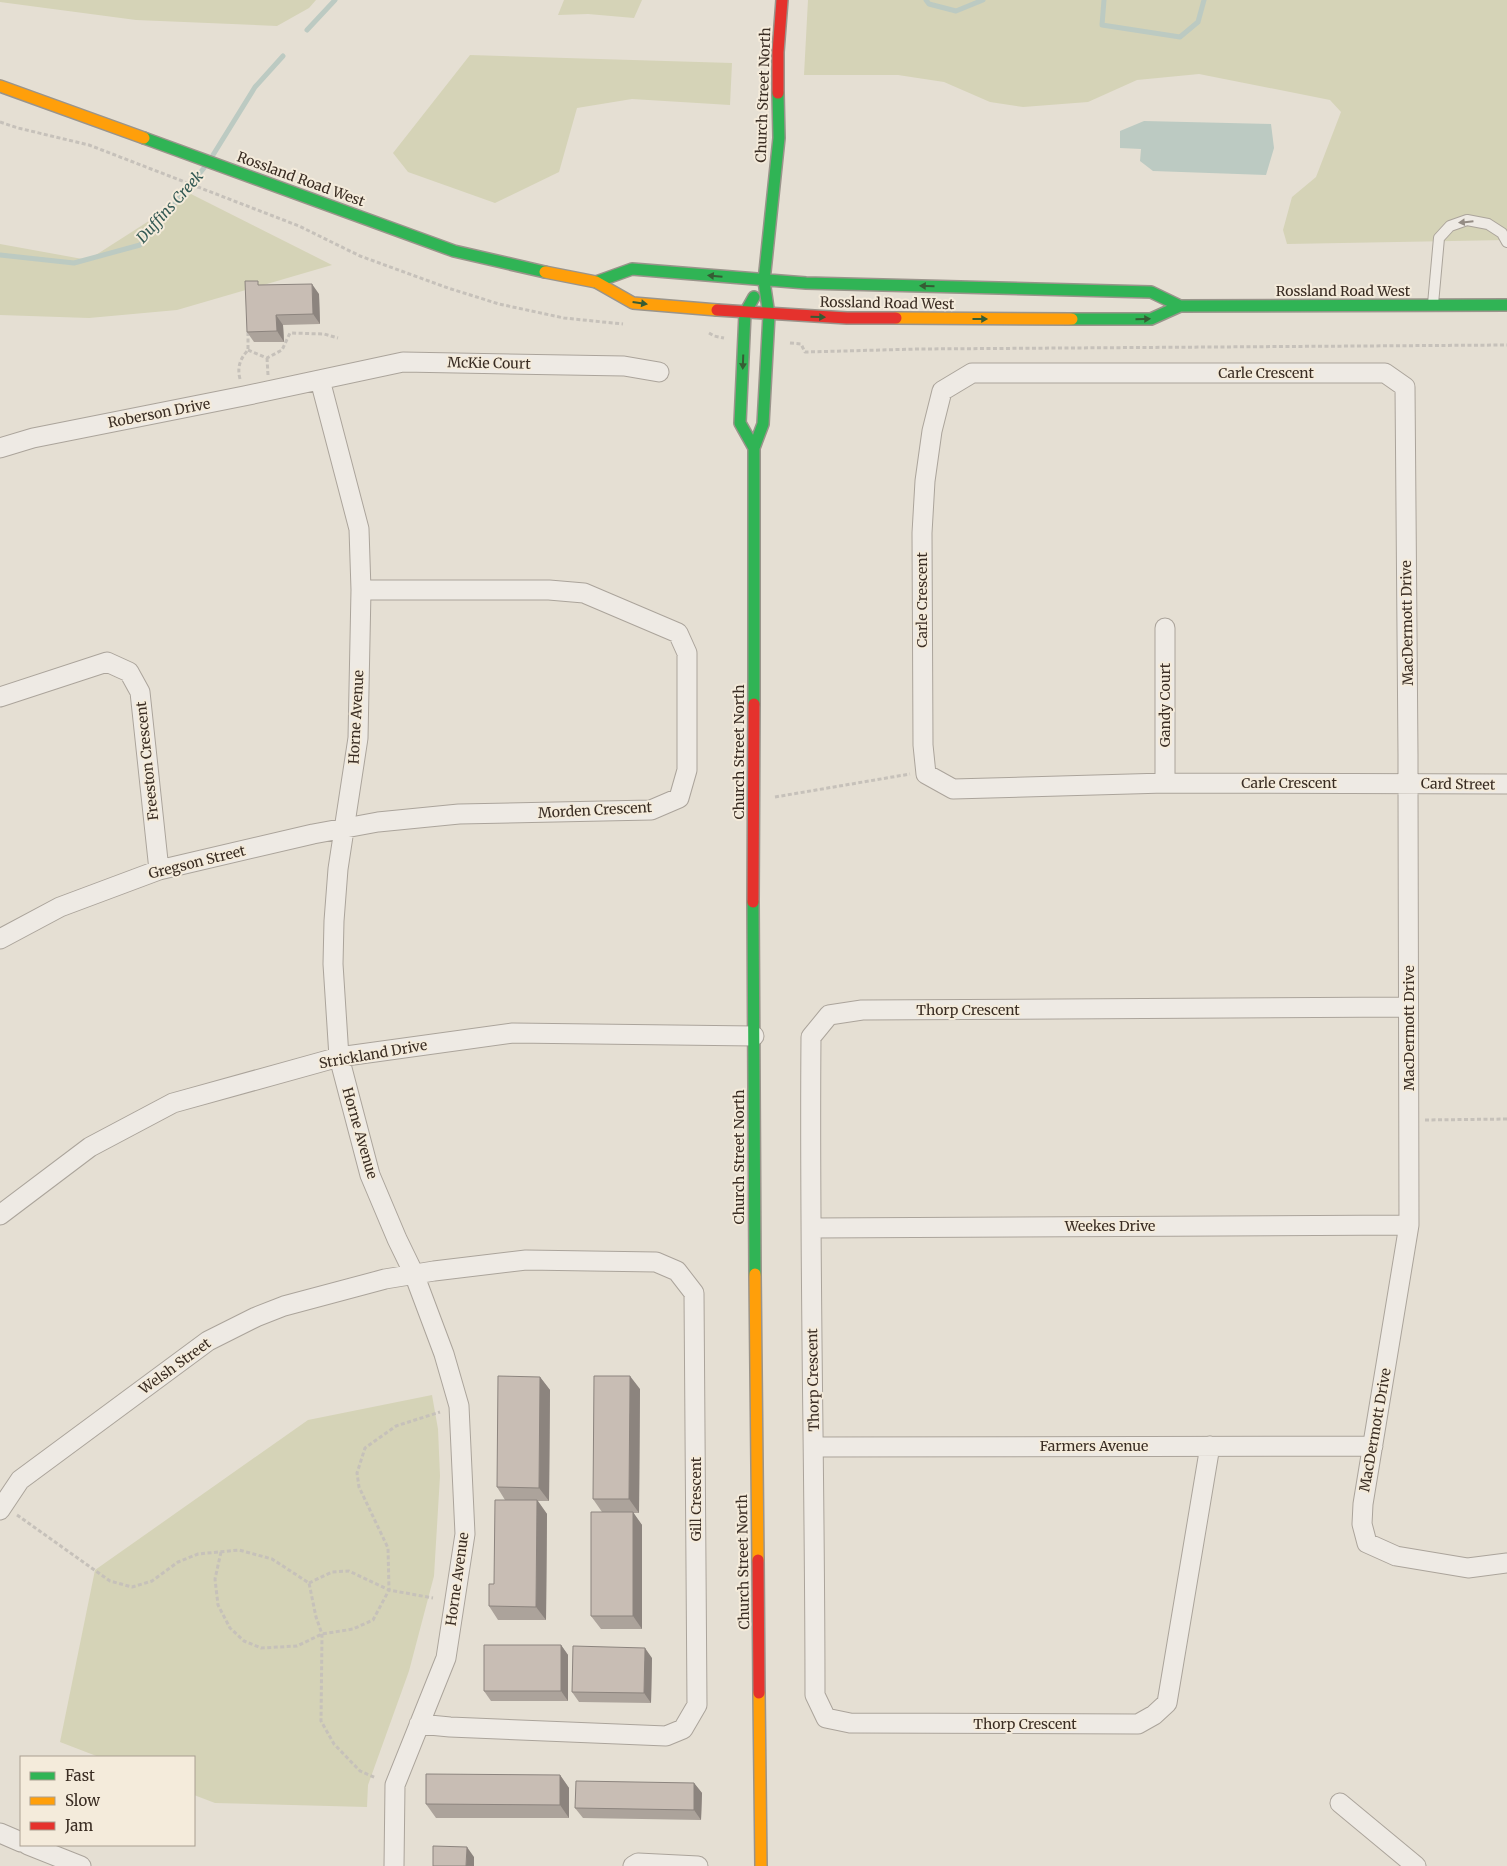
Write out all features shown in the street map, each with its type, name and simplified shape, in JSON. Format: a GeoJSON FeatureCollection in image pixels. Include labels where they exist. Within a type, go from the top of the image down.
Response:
{"type":"FeatureCollection","features":[{"type":"Feature","properties":{"kind":"main road","name":"Church Street North"},"geometry":{"type":"LineString","coordinates":[[754,448],[740,423],[745,313],[764,280],[779,138],[778,52],[782,0]]}},
{"type":"Feature","properties":{"kind":"main road","name":"Rossland Road West"},"geometry":{"type":"LineString","coordinates":[[0,86],[454,251],[528,269],[596,282],[633,303],[769,315],[857,318],[1151,320],[1180,306],[1507,305]]}},
{"type":"Feature","properties":{"kind":"main road","name":"Rossland Road West"},"geometry":{"type":"LineString","coordinates":[[596,282],[632,269],[764,280],[1151,292],[1180,306]]}},
{"type":"Feature","properties":{"kind":"main road","name":"Church Street North"},"geometry":{"type":"LineString","coordinates":[[761,1866],[754,1036],[755,594],[753,521],[754,448],[763,424],[769,315],[772,302],[764,280]]}},
{"type":"Feature","properties":{"kind":"main road"},"geometry":{"type":"LineString","coordinates":[[913,297],[1131,299],[1151,292]]}},
{"type":"Feature","properties":{"kind":"main road"},"geometry":{"type":"LineString","coordinates":[[745,313],[772,302]]}},
{"type":"Feature","properties":{"kind":"street","name":"McKie Court"},"geometry":{"type":"LineString","coordinates":[[320,380],[403,362],[624,366],[659,372]]}},
{"type":"Feature","properties":{"kind":"street","name":"Carle Crescent"},"geometry":{"type":"LineString","coordinates":[[1385,374],[972,373],[942,390],[932,431],[925,481],[922,533],[922,745],[926,774],[953,789],[1165,783],[1408,783]]}},
{"type":"Feature","properties":{"kind":"street","name":"MacDermott Drive"},"geometry":{"type":"LineString","coordinates":[[1385,374],[1404,386],[1408,783],[1409,1225],[1363,1504],[1362,1524],[1367,1543],[1396,1556],[1468,1568],[1507,1563]]}},
{"type":"Feature","properties":{"kind":"street","name":"Roberson Drive"},"geometry":{"type":"LineString","coordinates":[[0,448],[33,438],[320,380]]}},
{"type":"Feature","properties":{"kind":"street","name":"Horne Avenue"},"geometry":{"type":"LineString","coordinates":[[320,380],[359,529],[361,590],[358,738],[346,827],[338,869],[334,921],[333,964],[339,1057],[370,1175],[414,1274],[444,1354],[459,1406],[465,1534],[446,1658],[395,1785],[394,1866]]}},
{"type":"Feature","properties":{"kind":"street","name":"Morden Crescent"},"geometry":{"type":"LineString","coordinates":[[346,827],[459,814],[650,810],[679,798],[688,770],[687,653],[678,633],[584,593],[549,590],[361,590]]}},
{"type":"Feature","properties":{"kind":"street","name":"Gandy Court"},"geometry":{"type":"LineString","coordinates":[[1165,628],[1165,783]]}},
{"type":"Feature","properties":{"kind":"street","name":"Freeston Crescent"},"geometry":{"type":"LineString","coordinates":[[0,697],[107,662],[129,672],[140,692],[159,870]]}},
{"type":"Feature","properties":{"kind":"street","name":"Card Street"},"geometry":{"type":"LineString","coordinates":[[1408,783],[1507,784]]}},
{"type":"Feature","properties":{"kind":"street","name":"Gregson Street"},"geometry":{"type":"LineString","coordinates":[[0,939],[60,907],[159,870],[346,827]]}},
{"type":"Feature","properties":{"kind":"street","name":"Thorp Crescent"},"geometry":{"type":"LineString","coordinates":[[1210,1446],[1167,1703],[1154,1715],[1138,1724],[850,1723],[826,1718],[815,1695],[810,1149],[812,1037],[829,1015],[862,1010],[1408,1008]]}},
{"type":"Feature","properties":{"kind":"street","name":"Strickland Drive"},"geometry":{"type":"LineString","coordinates":[[0,1215],[90,1147],[173,1103],[339,1057],[513,1032],[754,1036]]}},
{"type":"Feature","properties":{"kind":"street","name":"Weekes Drive"},"geometry":{"type":"LineString","coordinates":[[812,1228],[1409,1225]]}},
{"type":"Feature","properties":{"kind":"street","name":"Gill Crescent"},"geometry":{"type":"LineString","coordinates":[[414,1274],[526,1260],[656,1262],[677,1271],[694,1293],[695,1320],[697,1706],[683,1729],[666,1736],[419,1724]]}},
{"type":"Feature","properties":{"kind":"street","name":"Welsh Street"},"geometry":{"type":"LineString","coordinates":[[1,1507],[20,1480],[208,1341],[256,1317],[284,1306],[385,1279],[414,1274]]}},
{"type":"Feature","properties":{"kind":"street","name":"Farmers Avenue"},"geometry":{"type":"LineString","coordinates":[[814,1447],[1373,1446]]}},
{"type":"Feature","properties":{"kind":"street"},"geometry":{"type":"LineString","coordinates":[[1340,1803],[1416,1866]]}},
{"type":"Feature","properties":{"kind":"street"},"geometry":{"type":"LineString","coordinates":[[0,1833],[20,1842]]}},
{"type":"Feature","properties":{"kind":"street"},"geometry":{"type":"LineString","coordinates":[[31,1846],[81,1866]]}},
{"type":"Feature","properties":{"kind":"street"},"geometry":{"type":"LineString","coordinates":[[633,1866],[638,1863],[698,1866]]}},
{"type":"Feature","properties":{"kind":"lane"},"geometry":{"type":"LineString","coordinates":[[1432,305],[1439,238],[1450,226],[1467,220],[1488,224],[1502,233],[1507,242]]}},
{"type":"Feature","properties":{"kind":"path"},"geometry":{"type":"LineString","coordinates":[[0,122],[89,146],[299,226],[360,256],[499,304],[564,318],[631,325]]}},
{"type":"Feature","properties":{"kind":"path"},"geometry":{"type":"LineString","coordinates":[[244,396],[237,369],[243,355],[248,350],[248,326]]}},
{"type":"Feature","properties":{"kind":"path"},"geometry":{"type":"LineString","coordinates":[[248,350],[267,358],[282,350],[290,333],[324,334],[338,338]]}},
{"type":"Feature","properties":{"kind":"path"},"geometry":{"type":"LineString","coordinates":[[708,333],[744,342]]}},
{"type":"Feature","properties":{"kind":"path"},"geometry":{"type":"LineString","coordinates":[[768,342],[801,344],[806,352],[919,349],[1507,345]]}},
{"type":"Feature","properties":{"kind":"path"},"geometry":{"type":"LineString","coordinates":[[775,797],[903,774],[926,774]]}},
{"type":"Feature","properties":{"kind":"path"},"geometry":{"type":"LineString","coordinates":[[1410,1121],[1507,1120]]}},
{"type":"Feature","properties":{"kind":"path"},"geometry":{"type":"LineString","coordinates":[[221,1552],[215,1579],[218,1605],[230,1628],[244,1640],[261,1648],[298,1646],[322,1634],[353,1629],[373,1620],[389,1590],[388,1548],[359,1487],[358,1473],[366,1448],[396,1426],[440,1412]]}},
{"type":"Feature","properties":{"kind":"path"},"geometry":{"type":"LineString","coordinates":[[1,1507],[110,1581],[132,1587],[152,1581],[178,1562],[198,1554],[239,1550],[272,1559],[309,1583],[316,1617],[322,1634],[321,1721],[334,1744],[360,1772],[376,1778]]}},
{"type":"Feature","properties":{"kind":"path"},"geometry":{"type":"LineString","coordinates":[[309,1583],[332,1572],[349,1571],[389,1590],[433,1598]]}},
{"type":"Feature","properties":{"kind":"shaded area"},"geometry":{"type":"Polygon","coordinates":[[[0,0],[316,0],[309,8],[277,26],[136,20],[0,2],[0,0]]]}},
{"type":"Feature","properties":{"kind":"shaded area"},"geometry":{"type":"Polygon","coordinates":[[[564,0],[642,0],[634,18],[588,14],[558,15],[564,0]]]}},
{"type":"Feature","properties":{"kind":"shaded area"},"geometry":{"type":"Polygon","coordinates":[[[808,0],[1507,0],[1507,240],[1287,244],[1283,230],[1292,197],[1316,177],[1341,112],[1330,100],[1199,74],[1137,80],[1088,102],[1023,107],[990,102],[944,82],[898,75],[804,75],[808,0]]]}},
{"type":"Feature","properties":{"kind":"shaded area"},"geometry":{"type":"Polygon","coordinates":[[[470,55],[732,63],[730,105],[632,99],[577,108],[559,172],[495,203],[408,172],[393,153],[470,55]]]}},
{"type":"Feature","properties":{"kind":"shaded area"},"geometry":{"type":"Polygon","coordinates":[[[1144,121],[1271,124],[1274,148],[1266,175],[1153,171],[1140,161],[1141,149],[1120,148],[1120,131],[1144,121]]]}},
{"type":"Feature","properties":{"kind":"shaded area"},"geometry":{"type":"Polygon","coordinates":[[[191,194],[332,265],[177,310],[89,318],[0,315],[0,244],[88,260],[191,194]]]}},
{"type":"Feature","properties":{"kind":"shaded area"},"geometry":{"type":"Polygon","coordinates":[[[432,1395],[438,1429],[440,1476],[434,1576],[409,1671],[368,1785],[367,1807],[215,1803],[195,1795],[195,1756],[96,1756],[60,1742],[95,1570],[308,1420],[432,1395]]]}},
{"type":"Feature","properties":{"kind":"building"},"geometry":{"type":"Polygon","coordinates":[[[245,281],[258,281],[258,285],[312,284],[313,314],[276,315],[277,331],[247,332],[245,281]]]}},
{"type":"Feature","properties":{"kind":"building"},"geometry":{"type":"Polygon","coordinates":[[[498,1376],[540,1377],[539,1488],[497,1487],[498,1376]]]}},
{"type":"Feature","properties":{"kind":"building"},"geometry":{"type":"Polygon","coordinates":[[[594,1376],[630,1376],[629,1499],[593,1499],[594,1376]]]}},
{"type":"Feature","properties":{"kind":"building"},"geometry":{"type":"Polygon","coordinates":[[[495,1500],[537,1500],[536,1607],[489,1606],[489,1584],[494,1584],[495,1500]]]}},
{"type":"Feature","properties":{"kind":"building"},"geometry":{"type":"Polygon","coordinates":[[[591,1512],[633,1512],[633,1616],[591,1616],[591,1512]]]}},
{"type":"Feature","properties":{"kind":"building"},"geometry":{"type":"Polygon","coordinates":[[[484,1645],[561,1645],[561,1691],[484,1691],[484,1645]]]}},
{"type":"Feature","properties":{"kind":"building"},"geometry":{"type":"Polygon","coordinates":[[[573,1646],[645,1648],[644,1693],[572,1692],[573,1646]]]}},
{"type":"Feature","properties":{"kind":"building"},"geometry":{"type":"Polygon","coordinates":[[[426,1774],[560,1775],[560,1805],[426,1804],[426,1774]]]}},
{"type":"Feature","properties":{"kind":"building"},"geometry":{"type":"Polygon","coordinates":[[[576,1781],[694,1783],[694,1810],[575,1808],[576,1781]]]}},
{"type":"Feature","properties":{"kind":"building"},"geometry":{"type":"Polygon","coordinates":[[[433,1846],[467,1847],[466,1866],[433,1866],[433,1846]]]}},
{"type":"Feature","properties":{"kind":"waterway","name":"Duffins Creek"},"geometry":{"type":"LineString","coordinates":[[307,30],[335,0]]}},
{"type":"Feature","properties":{"kind":"waterway","name":"Duffins Creek"},"geometry":{"type":"LineString","coordinates":[[926,0],[929,4],[956,11],[983,0]]}},
{"type":"Feature","properties":{"kind":"waterway","name":"Duffins Creek"},"geometry":{"type":"LineString","coordinates":[[1104,0],[1102,25],[1180,37],[1198,22],[1204,0]]}},
{"type":"Feature","properties":{"kind":"waterway","name":"Duffins Creek"},"geometry":{"type":"LineString","coordinates":[[213,155],[255,87],[283,56]]}},
{"type":"Feature","properties":{"kind":"waterway","name":"Duffins Creek"},"geometry":{"type":"LineString","coordinates":[[0,255],[74,263],[140,245],[204,168]]}},
{"type":"Feature","properties":{"kind":"traffic: fast"},"geometry":{"type":"LineString","coordinates":[[754,704],[754,448],[763,424],[769,315],[764,281],[779,138],[778,93]]}},
{"type":"Feature","properties":{"kind":"traffic: fast"},"geometry":{"type":"LineString","coordinates":[[144,138],[454,251],[545,272]]}},
{"type":"Feature","properties":{"kind":"traffic: fast"},"geometry":{"type":"LineString","coordinates":[[596,282],[632,269],[806,283],[1151,292],[1180,306]]}},
{"type":"Feature","properties":{"kind":"traffic: fast"},"geometry":{"type":"LineString","coordinates":[[754,297],[745,313],[740,423],[754,448]]}},
{"type":"Feature","properties":{"kind":"traffic: fast"},"geometry":{"type":"LineString","coordinates":[[1072,319],[1151,319],[1180,306],[1507,305]]}},
{"type":"Feature","properties":{"kind":"traffic: fast"},"geometry":{"type":"LineString","coordinates":[[753,902],[755,1274]]}},
{"type":"Feature","properties":{"kind":"traffic: slow"},"geometry":{"type":"LineString","coordinates":[[0,86],[144,138]]}},
{"type":"Feature","properties":{"kind":"traffic: slow"},"geometry":{"type":"LineString","coordinates":[[545,272],[596,282],[633,303],[717,310]]}},
{"type":"Feature","properties":{"kind":"traffic: slow"},"geometry":{"type":"LineString","coordinates":[[896,318],[1072,319]]}},
{"type":"Feature","properties":{"kind":"traffic: slow"},"geometry":{"type":"LineString","coordinates":[[755,1274],[758,1560]]}},
{"type":"Feature","properties":{"kind":"traffic: slow"},"geometry":{"type":"LineString","coordinates":[[759,1693],[761,1866]]}},
{"type":"Feature","properties":{"kind":"traffic: jam"},"geometry":{"type":"LineString","coordinates":[[778,93],[778,52],[782,0]]}},
{"type":"Feature","properties":{"kind":"traffic: jam"},"geometry":{"type":"LineString","coordinates":[[717,310],[847,318],[896,318]]}},
{"type":"Feature","properties":{"kind":"traffic: jam"},"geometry":{"type":"LineString","coordinates":[[753,902],[754,704]]}},
{"type":"Feature","properties":{"kind":"traffic: jam"},"geometry":{"type":"LineString","coordinates":[[758,1560],[759,1693]]}}]}
